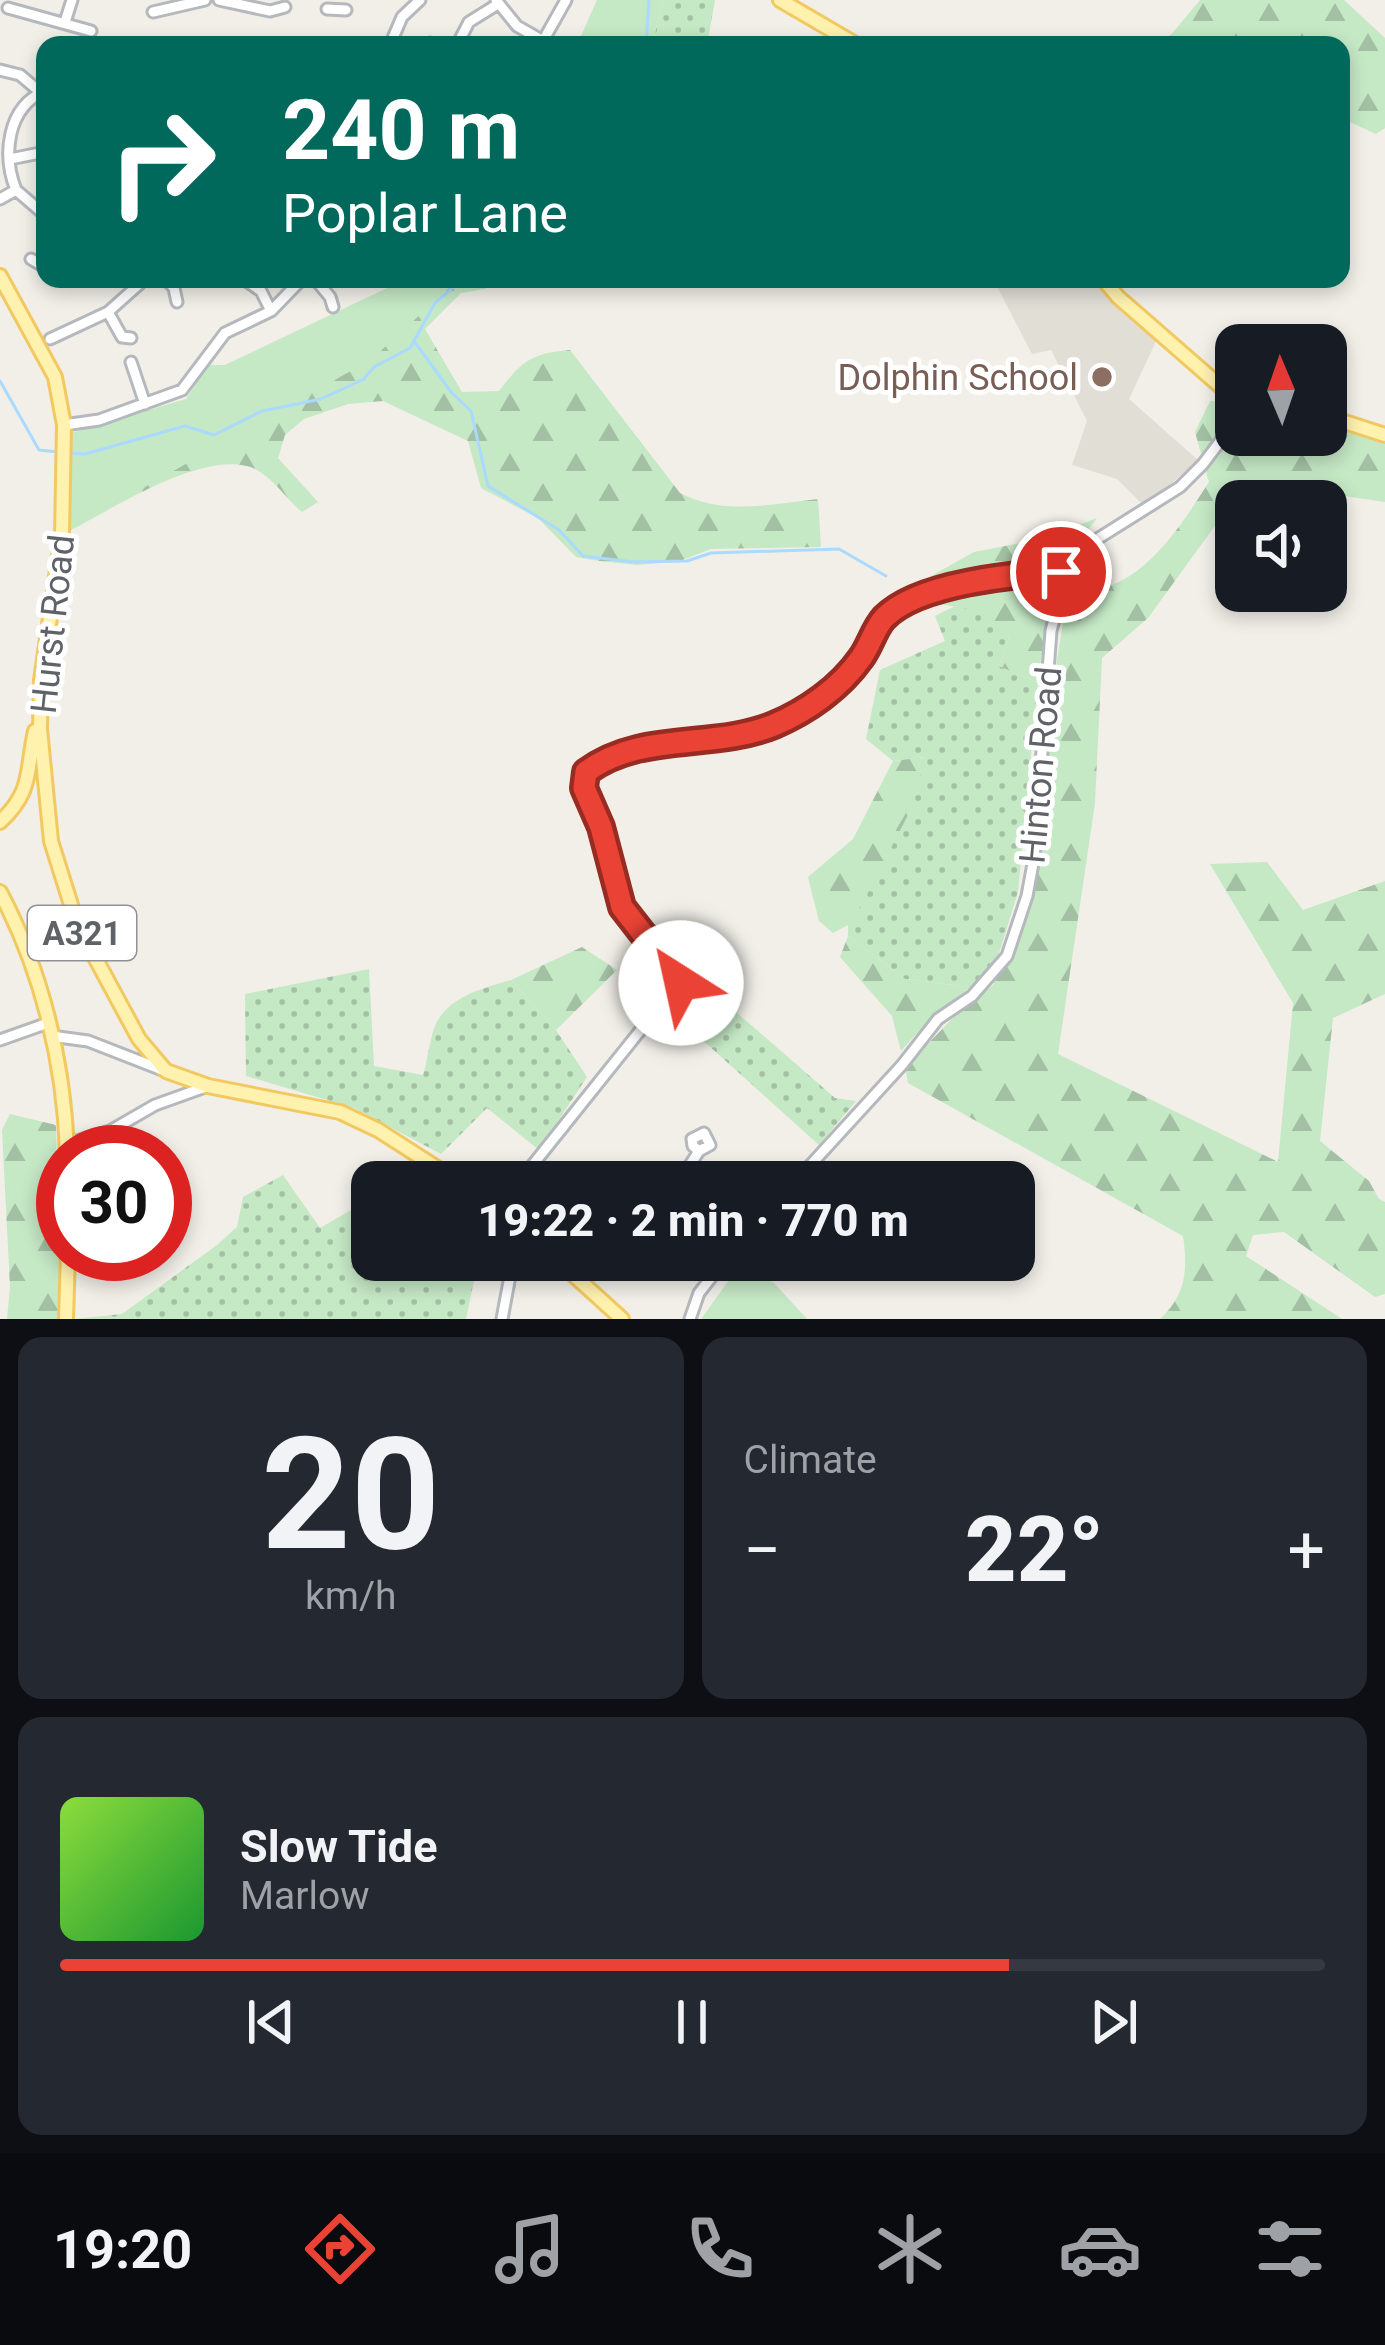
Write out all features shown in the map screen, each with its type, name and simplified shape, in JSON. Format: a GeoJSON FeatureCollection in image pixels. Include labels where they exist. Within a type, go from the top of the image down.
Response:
{"type":"FeatureCollection","features":[{"type":"Feature","properties":{"kind":"main road"},"geometry":{"type":"LineString","coordinates":[[780,0],[841,36]]}},
{"type":"Feature","properties":{"kind":"main road","name":"Hurst Road"},"geometry":{"type":"LineString","coordinates":[[0,276],[55,377],[64,425],[62,535],[40,717],[51,841],[77,924],[143,1057],[188,1087],[208,1086],[340,1112],[426,1161]]}},
{"type":"Feature","properties":{"kind":"main road"},"geometry":{"type":"LineString","coordinates":[[1110,288],[1215,382]]}},
{"type":"Feature","properties":{"kind":"main road"},"geometry":{"type":"LineString","coordinates":[[1347,423],[1385,435]]}},
{"type":"Feature","properties":{"kind":"main road"},"geometry":{"type":"LineString","coordinates":[[0,822],[20,802],[29,780],[40,717]]}},
{"type":"Feature","properties":{"kind":"main road"},"geometry":{"type":"LineString","coordinates":[[29,780],[45,780]]}},
{"type":"Feature","properties":{"kind":"main road"},"geometry":{"type":"LineString","coordinates":[[0,892],[32,961],[50,1029],[64,1125]]}},
{"type":"Feature","properties":{"kind":"main road"},"geometry":{"type":"LineString","coordinates":[[66,1319],[67,1281]]}},
{"type":"Feature","properties":{"kind":"main road"},"geometry":{"type":"LineString","coordinates":[[580,1281],[622,1319]]}},
{"type":"Feature","properties":{"kind":"street"},"geometry":{"type":"LineString","coordinates":[[65,22],[72,0]]}},
{"type":"Feature","properties":{"kind":"street"},"geometry":{"type":"LineString","coordinates":[[154,12],[201,0]]}},
{"type":"Feature","properties":{"kind":"street"},"geometry":{"type":"LineString","coordinates":[[219,0],[269,11],[285,7]]}},
{"type":"Feature","properties":{"kind":"street"},"geometry":{"type":"LineString","coordinates":[[546,36],[566,0]]}},
{"type":"Feature","properties":{"kind":"street"},"geometry":{"type":"LineString","coordinates":[[394,36],[402,16],[418,1]]}},
{"type":"Feature","properties":{"kind":"street"},"geometry":{"type":"LineString","coordinates":[[462,36],[469,22],[497,2],[532,36]]}},
{"type":"Feature","properties":{"kind":"street"},"geometry":{"type":"LineString","coordinates":[[6,6],[91,31]]}},
{"type":"Feature","properties":{"kind":"street"},"geometry":{"type":"LineString","coordinates":[[0,70],[36,87]]}},
{"type":"Feature","properties":{"kind":"street"},"geometry":{"type":"LineString","coordinates":[[36,97],[5,129],[16,190],[36,207]]}},
{"type":"Feature","properties":{"kind":"street"},"geometry":{"type":"LineString","coordinates":[[10,159],[36,154]]}},
{"type":"Feature","properties":{"kind":"street"},"geometry":{"type":"LineString","coordinates":[[0,199],[16,190]]}},
{"type":"Feature","properties":{"kind":"street"},"geometry":{"type":"LineString","coordinates":[[31,259],[36,263]]}},
{"type":"Feature","properties":{"kind":"street"},"geometry":{"type":"LineString","coordinates":[[174,288],[177,302]]}},
{"type":"Feature","properties":{"kind":"street"},"geometry":{"type":"LineString","coordinates":[[261,288],[271,311]]}},
{"type":"Feature","properties":{"kind":"street"},"geometry":{"type":"LineString","coordinates":[[64,425],[99,420],[182,390],[225,333],[271,311],[293,288]]}},
{"type":"Feature","properties":{"kind":"street"},"geometry":{"type":"LineString","coordinates":[[322,288],[333,307]]}},
{"type":"Feature","properties":{"kind":"street"},"geometry":{"type":"LineString","coordinates":[[50,339],[108,312],[133,290]]}},
{"type":"Feature","properties":{"kind":"street"},"geometry":{"type":"LineString","coordinates":[[108,312],[122,338],[131,338]]}},
{"type":"Feature","properties":{"kind":"street"},"geometry":{"type":"LineString","coordinates":[[202,331],[217,342]]}},
{"type":"Feature","properties":{"kind":"street"},"geometry":{"type":"LineString","coordinates":[[131,362],[145,404]]}},
{"type":"Feature","properties":{"kind":"street"},"geometry":{"type":"LineString","coordinates":[[536,1161],[683,977],[677,962],[643,934],[622,907],[584,776],[597,764],[649,746],[736,735],[777,724],[844,680],[885,618],[982,577],[1066,573],[1083,548],[1180,487],[1215,448]]}},
{"type":"Feature","properties":{"kind":"street","name":"Hinton Road"},"geometry":{"type":"LineString","coordinates":[[814,1161],[938,1019],[972,996],[1007,956],[1034,858],[1051,631],[1066,573]]}},
{"type":"Feature","properties":{"kind":"street"},"geometry":{"type":"LineString","coordinates":[[0,1040],[50,1029],[143,1057]]}},
{"type":"Feature","properties":{"kind":"street"},"geometry":{"type":"LineString","coordinates":[[120,1125],[188,1087]]}},
{"type":"Feature","properties":{"kind":"street"},"geometry":{"type":"LineString","coordinates":[[693,1161],[699,1151]]}},
{"type":"Feature","properties":{"kind":"street"},"geometry":{"type":"LineString","coordinates":[[502,1319],[509,1281]]}},
{"type":"Feature","properties":{"kind":"street"},"geometry":{"type":"LineString","coordinates":[[690,1319],[709,1281]]}},
{"type":"Feature","properties":{"kind":"shaded area","name":"Dolphin School"},"geometry":{"type":"Polygon","coordinates":[[[998,288],[1114,288],[1159,335],[1129,399],[1198,460],[1145,507],[1117,479],[1072,465],[1087,421],[1051,350],[1032,354],[998,288]]]}},
{"type":"Feature","properties":{"kind":"green space"},"geometry":{"type":"Polygon","coordinates":[[[597,0],[663,0],[654,36],[581,36],[597,0]]]}},
{"type":"Feature","properties":{"kind":"green space"},"geometry":{"type":"Polygon","coordinates":[[[663,0],[715,0],[709,36],[654,36],[663,0]]]}},
{"type":"Feature","properties":{"kind":"green space"},"geometry":{"type":"Polygon","coordinates":[[[1200,0],[1344,0],[1385,38],[1385,128],[1376,134],[1350,122],[1350,36],[1170,36],[1200,0]]]}},
{"type":"Feature","properties":{"kind":"green space"},"geometry":{"type":"Polygon","coordinates":[[[387,288],[449,288],[372,359],[68,525],[71,433],[186,399],[208,365],[225,365],[387,288]]]}},
{"type":"Feature","properties":{"kind":"green space"},"geometry":{"type":"Polygon","coordinates":[[[402,288],[487,288],[461,293],[425,329],[462,392],[499,391],[529,360],[570,350],[680,493],[730,506],[818,499],[821,547],[711,549],[680,561],[637,565],[576,557],[538,518],[481,488],[468,441],[383,401],[348,404],[304,419],[285,435],[278,458],[318,502],[302,512],[259,471],[233,464],[185,473],[71,530],[74,438],[199,399],[402,288]]]}},
{"type":"Feature","properties":{"kind":"green space"},"geometry":{"type":"Polygon","coordinates":[[[1210,401],[1215,401],[1215,456],[1347,456],[1347,431],[1385,442],[1385,502],[1347,496],[1347,480],[1215,480],[1215,526],[1148,618],[1102,658],[1095,803],[1058,1054],[1278,1162],[1293,1003],[1210,864],[1267,862],[1303,910],[1385,881],[1385,994],[1333,1018],[1320,1141],[1369,1181],[1385,1202],[1385,1294],[1375,1297],[1284,1232],[1253,1235],[1246,1256],[1342,1319],[1160,1319],[1183,1281],[1183,1236],[908,1083],[905,1067],[993,985],[1026,920],[1039,849],[1054,679],[1068,592],[1114,584],[1134,573],[1168,541],[1209,482],[1195,432],[1210,401]]]}},
{"type":"Feature","properties":{"kind":"green space"},"geometry":{"type":"Polygon","coordinates":[[[1097,518],[1052,567],[988,568],[954,583],[925,587],[909,601],[892,598],[974,552],[1042,539],[1097,518]]]}},
{"type":"Feature","properties":{"kind":"green space"},"geometry":{"type":"Polygon","coordinates":[[[989,580],[1052,580],[1038,683],[999,666],[1009,638],[989,619],[969,610],[921,602],[989,580]]]}},
{"type":"Feature","properties":{"kind":"green space"},"geometry":{"type":"Polygon","coordinates":[[[959,604],[993,618],[1009,638],[999,666],[1038,683],[1018,892],[996,963],[970,987],[905,979],[848,936],[848,925],[910,811],[925,757],[893,761],[866,739],[880,670],[945,641],[935,616],[959,604]]]}},
{"type":"Feature","properties":{"kind":"green space"},"geometry":{"type":"Polygon","coordinates":[[[926,757],[910,811],[861,906],[848,925],[833,933],[819,921],[808,877],[853,839],[893,761],[926,757]]]}},
{"type":"Feature","properties":{"kind":"green space"},"geometry":{"type":"Polygon","coordinates":[[[848,936],[905,979],[970,987],[901,1051],[892,1016],[840,957],[848,936]]]}},
{"type":"Feature","properties":{"kind":"green space"},"geometry":{"type":"Polygon","coordinates":[[[582,947],[617,970],[556,1030],[511,980],[582,947]]]}},
{"type":"Feature","properties":{"kind":"green space"},"geometry":{"type":"Polygon","coordinates":[[[369,969],[374,1066],[423,1075],[435,1026],[448,1008],[467,995],[511,980],[556,1030],[587,1077],[539,1150],[487,1108],[441,1154],[354,1108],[246,1076],[245,994],[369,969]]]}},
{"type":"Feature","properties":{"kind":"green space"},"geometry":{"type":"Polygon","coordinates":[[[695,976],[835,1098],[856,1101],[819,1145],[668,1009],[695,976]]]}},
{"type":"Feature","properties":{"kind":"green space"},"geometry":{"type":"Polygon","coordinates":[[[10,1114],[56,1125],[36,1125],[36,1281],[60,1281],[61,1319],[7,1319],[10,1287],[2,1130],[10,1114]]]}},
{"type":"Feature","properties":{"kind":"green space"},"geometry":{"type":"Polygon","coordinates":[[[283,1175],[320,1228],[351,1210],[351,1281],[474,1281],[466,1319],[74,1319],[122,1314],[167,1281],[192,1281],[192,1263],[237,1227],[243,1197],[283,1175]]]}},
{"type":"Feature","properties":{"kind":"green space"},"geometry":{"type":"Polygon","coordinates":[[[728,1281],[770,1281],[807,1319],[701,1319],[728,1281]]]}},
{"type":"Feature","properties":{"kind":"waterway"},"geometry":{"type":"LineString","coordinates":[[647,36],[649,0]]}},
{"type":"Feature","properties":{"kind":"waterway"},"geometry":{"type":"LineString","coordinates":[[68,453],[85,454],[185,426],[214,435],[262,411],[321,399],[364,379],[374,367],[410,348],[435,303],[453,288]]}},
{"type":"Feature","properties":{"kind":"waterway"},"geometry":{"type":"LineString","coordinates":[[414,341],[471,411],[488,486],[559,530],[583,556],[687,561],[711,553],[839,549],[886,576]]}},
{"type":"Feature","properties":{"kind":"waterway"},"geometry":{"type":"LineString","coordinates":[[0,381],[39,450],[59,452]]}},
{"type":"Feature","properties":{"kind":"place","name":"Dolphin School"},"geometry":{"type":"Point","coordinates":[1102,377]}},
{"type":"Feature","properties":{"kind":"route"},"geometry":{"type":"LineString","coordinates":[[681,983],[681,967],[627,917],[617,896],[601,827],[584,788],[586,772],[649,746],[711,740],[777,724],[844,680],[885,618],[905,605],[982,577],[1061,572]]}}]}
